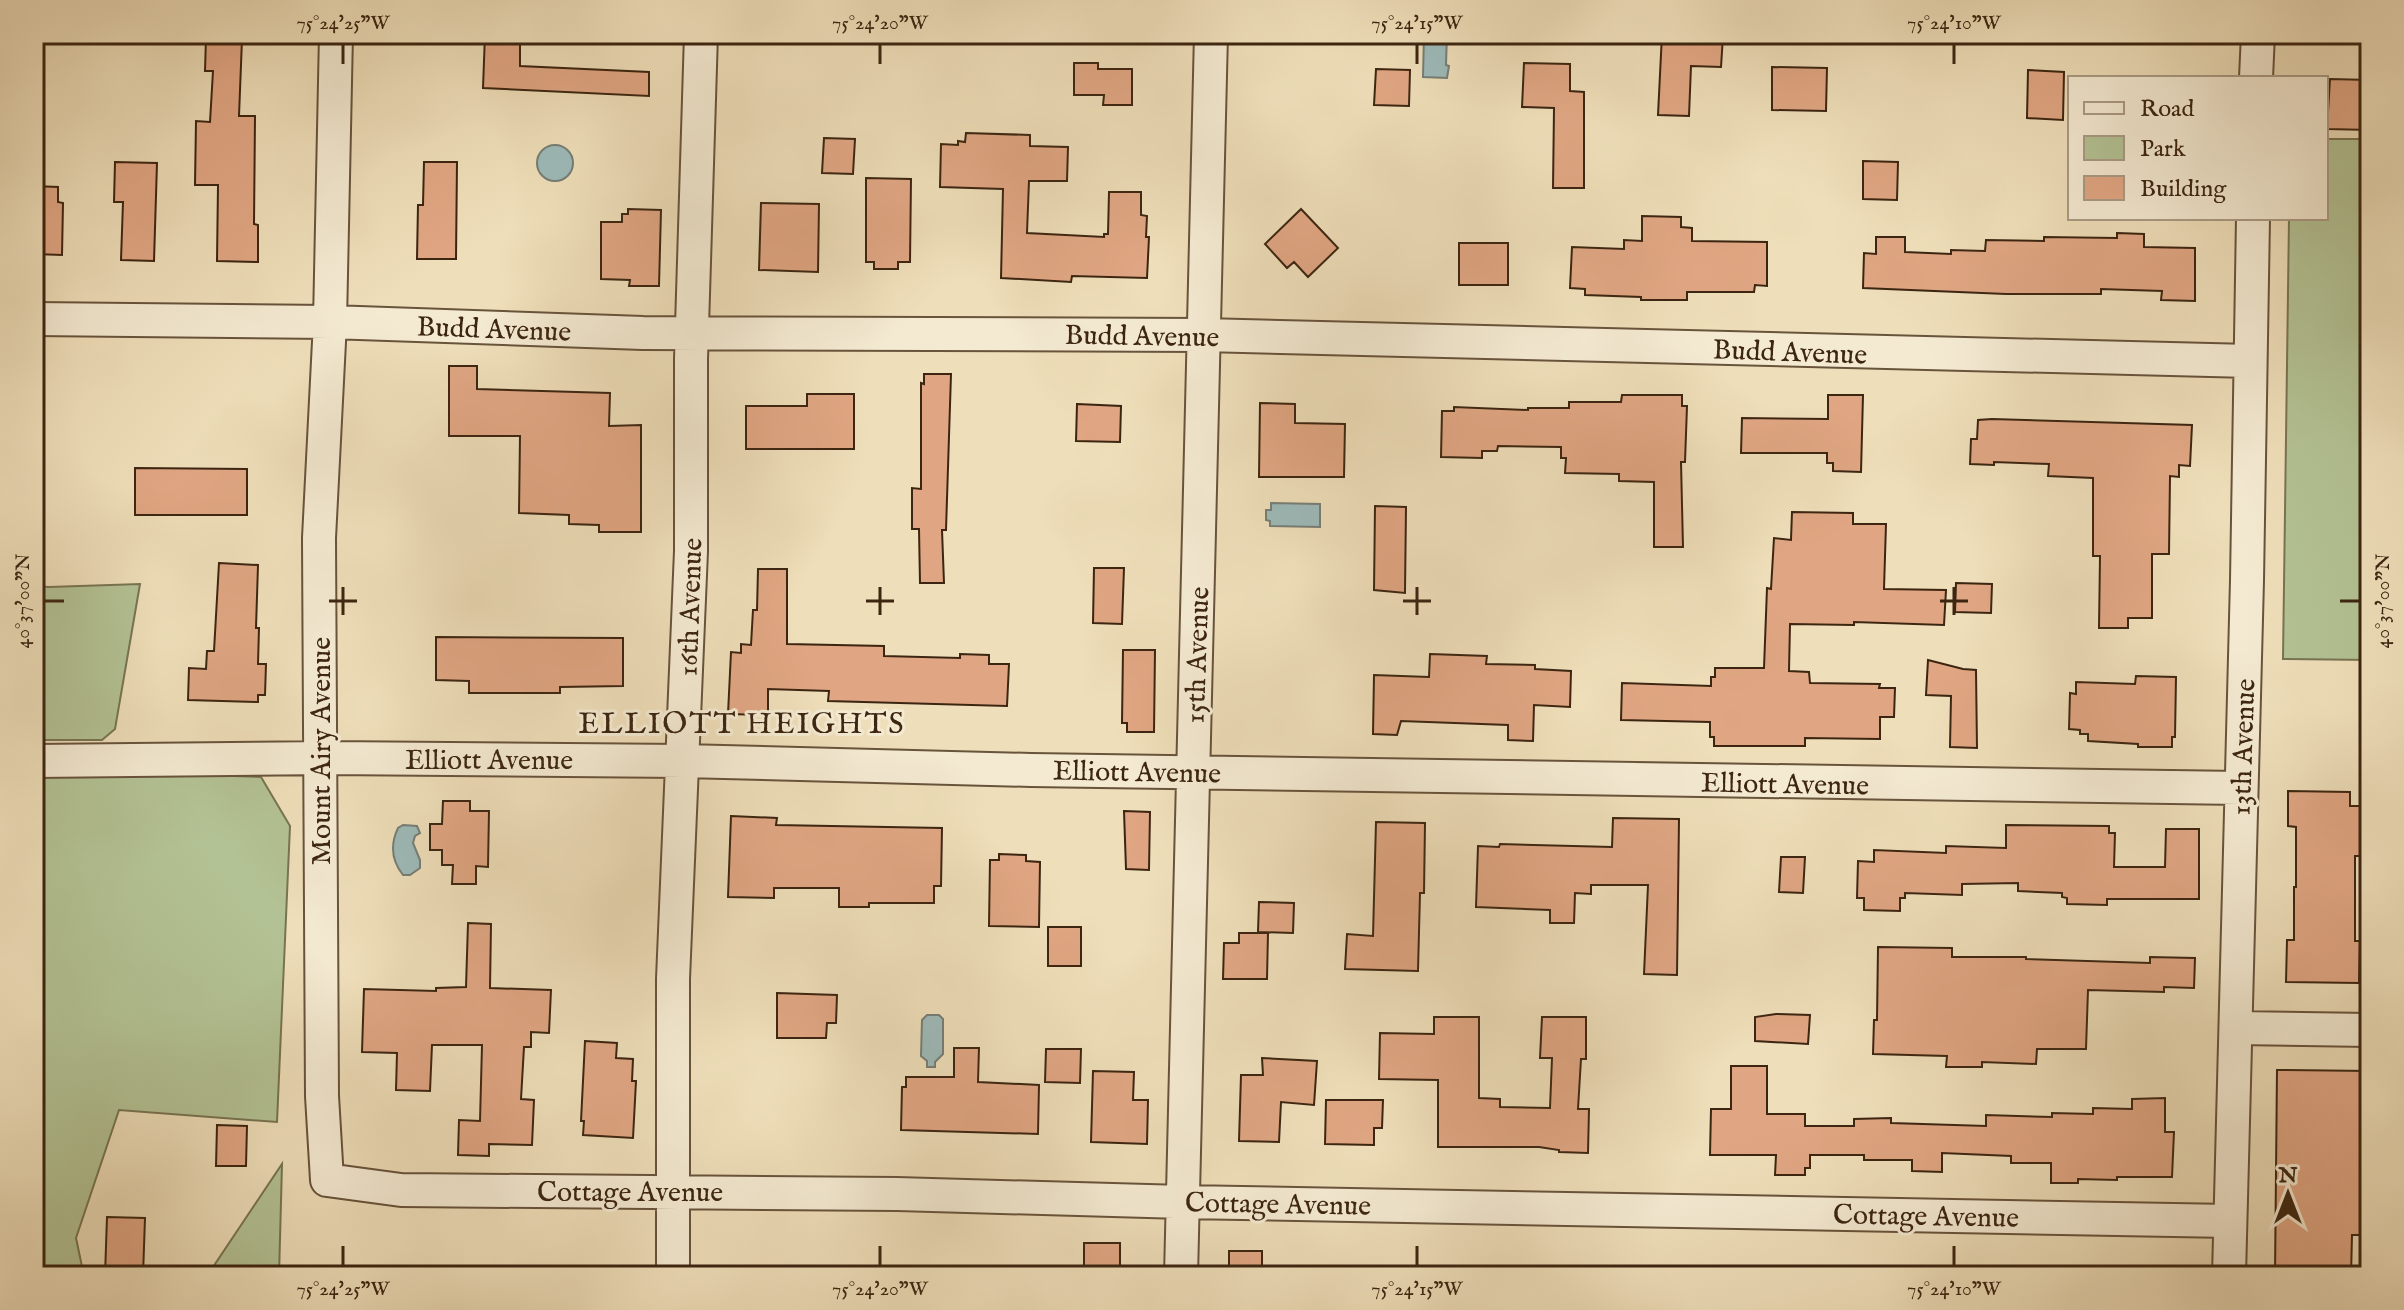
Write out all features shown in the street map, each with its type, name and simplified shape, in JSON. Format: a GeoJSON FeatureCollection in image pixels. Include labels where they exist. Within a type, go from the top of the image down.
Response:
{"type":"FeatureCollection","features":[{"type":"Feature","properties":{"kind":"street","name":"Mount Airy Avenue"},"geometry":{"type":"LineString","coordinates":[[327,1180],[322,1096],[319,538],[330,322],[336,34]]}},
{"type":"Feature","properties":{"kind":"street","name":"16th Avenue"},"geometry":{"type":"LineString","coordinates":[[673,1276],[673,979],[691,551],[692,331],[701,34]]}},
{"type":"Feature","properties":{"kind":"street","name":"15th Avenue"},"geometry":{"type":"LineString","coordinates":[[1181,1276],[1211,34]]}},
{"type":"Feature","properties":{"kind":"street"},"geometry":{"type":"LineString","coordinates":[[2256,76],[2258,34]]}},
{"type":"Feature","properties":{"kind":"street","name":"13th Avenue"},"geometry":{"type":"LineString","coordinates":[[2229,1276],[2253,220]]}},
{"type":"Feature","properties":{"kind":"street","name":"Budd Avenue"},"geometry":{"type":"LineString","coordinates":[[34,319],[330,322],[643,333],[1204,335],[2250,361]]}},
{"type":"Feature","properties":{"kind":"street","name":"Elliott Avenue"},"geometry":{"type":"LineString","coordinates":[[34,761],[683,761],[1031,770],[2240,788]]}},
{"type":"Feature","properties":{"kind":"street"},"geometry":{"type":"LineString","coordinates":[[2236,1028],[2370,1030]]}},
{"type":"Feature","properties":{"kind":"street","name":"Cottage Avenue"},"geometry":{"type":"LineString","coordinates":[[327,1180],[401,1190],[671,1191],[2230,1221]]}},
{"type":"Feature","properties":{"kind":"green space"},"geometry":{"type":"Polygon","coordinates":[[[2328,139],[2370,139],[2370,660],[2283,659],[2289,220],[2328,220],[2328,139]]]}},
{"type":"Feature","properties":{"kind":"green space"},"geometry":{"type":"Polygon","coordinates":[[[140,584],[115,729],[102,740],[34,740],[34,586],[140,584]]]}},
{"type":"Feature","properties":{"kind":"green space"},"geometry":{"type":"Polygon","coordinates":[[[34,769],[261,777],[290,826],[277,1122],[119,1110],[76,1238],[84,1276],[34,1276],[34,769]]]}},
{"type":"Feature","properties":{"kind":"green space"},"geometry":{"type":"Polygon","coordinates":[[[282,1164],[279,1276],[207,1276],[282,1164]]]}},
{"type":"Feature","properties":{"kind":"water"},"geometry":{"type":"Polygon","coordinates":[[[1424,34],[1447,34],[1447,78],[1423,77],[1424,34]]]}},
{"type":"Feature","properties":{"kind":"water"},"geometry":{"type":"Polygon","coordinates":[[[555,145],[568,150],[573,163],[568,176],[555,181],[542,176],[537,163],[542,150],[555,145]]]}},
{"type":"Feature","properties":{"kind":"water"},"geometry":{"type":"Polygon","coordinates":[[[1271,503],[1320,504],[1320,527],[1270,526],[1270,521],[1266,520],[1266,510],[1271,510],[1271,503]]]}},
{"type":"Feature","properties":{"kind":"water"},"geometry":{"type":"Polygon","coordinates":[[[403,825],[417,826],[420,833],[413,843],[420,868],[410,875],[403,875],[393,852],[395,834],[403,825]]]}},
{"type":"Feature","properties":{"kind":"water"},"geometry":{"type":"Polygon","coordinates":[[[927,1015],[939,1015],[943,1019],[943,1054],[935,1062],[935,1067],[927,1067],[927,1061],[921,1056],[922,1020],[927,1015]]]}},
{"type":"Feature","properties":{"kind":"building"},"geometry":{"type":"Polygon","coordinates":[[[485,34],[520,34],[520,66],[649,72],[649,96],[483,88],[485,34]]]}},
{"type":"Feature","properties":{"kind":"building"},"geometry":{"type":"Polygon","coordinates":[[[1662,34],[1723,36],[1721,67],[1691,66],[1689,116],[1658,115],[1662,34]]]}},
{"type":"Feature","properties":{"kind":"building"},"geometry":{"type":"Polygon","coordinates":[[[206,37],[242,39],[239,116],[255,116],[254,224],[258,225],[258,262],[217,261],[218,185],[195,185],[196,121],[210,122],[213,71],[205,71],[206,37]]]}},
{"type":"Feature","properties":{"kind":"building"},"geometry":{"type":"Polygon","coordinates":[[[1074,63],[1098,63],[1098,69],[1132,69],[1132,105],[1103,105],[1104,95],[1074,95],[1074,63]]]}},
{"type":"Feature","properties":{"kind":"building"},"geometry":{"type":"Polygon","coordinates":[[[1524,63],[1570,64],[1570,91],[1584,92],[1584,188],[1553,188],[1554,108],[1522,107],[1524,63]]]}},
{"type":"Feature","properties":{"kind":"building"},"geometry":{"type":"Polygon","coordinates":[[[1772,67],[1827,68],[1826,111],[1772,110],[1772,67]]]}},
{"type":"Feature","properties":{"kind":"building"},"geometry":{"type":"Polygon","coordinates":[[[1376,69],[1410,70],[1409,106],[1374,105],[1376,69]]]}},
{"type":"Feature","properties":{"kind":"building"},"geometry":{"type":"Polygon","coordinates":[[[2028,70],[2064,72],[2063,120],[2027,118],[2028,70]]]}},
{"type":"Feature","properties":{"kind":"building"},"geometry":{"type":"Polygon","coordinates":[[[2330,79],[2370,80],[2370,130],[2328,129],[2330,79]]]}},
{"type":"Feature","properties":{"kind":"building"},"geometry":{"type":"Polygon","coordinates":[[[966,133],[1030,135],[1030,146],[1068,147],[1067,181],[1029,181],[1027,233],[1104,237],[1108,234],[1109,192],[1141,192],[1141,215],[1147,216],[1146,237],[1149,237],[1147,278],[1072,276],[1071,282],[1001,278],[1003,189],[940,187],[941,144],[958,145],[958,141],[965,142],[966,133]]]}},
{"type":"Feature","properties":{"kind":"building"},"geometry":{"type":"Polygon","coordinates":[[[824,138],[855,139],[853,174],[822,173],[824,138]]]}},
{"type":"Feature","properties":{"kind":"building"},"geometry":{"type":"Polygon","coordinates":[[[1863,161],[1898,162],[1897,200],[1863,199],[1863,161]]]}},
{"type":"Feature","properties":{"kind":"building"},"geometry":{"type":"Polygon","coordinates":[[[115,162],[157,163],[154,261],[121,260],[123,202],[114,202],[115,162]]]}},
{"type":"Feature","properties":{"kind":"building"},"geometry":{"type":"Polygon","coordinates":[[[424,162],[457,162],[456,259],[417,259],[418,205],[423,205],[424,162]]]}},
{"type":"Feature","properties":{"kind":"building"},"geometry":{"type":"Polygon","coordinates":[[[866,178],[911,179],[910,262],[898,262],[898,269],[874,269],[874,262],[866,262],[866,178]]]}},
{"type":"Feature","properties":{"kind":"building"},"geometry":{"type":"Polygon","coordinates":[[[34,186],[58,187],[58,202],[63,203],[62,255],[34,254],[34,186]]]}},
{"type":"Feature","properties":{"kind":"building"},"geometry":{"type":"Polygon","coordinates":[[[761,203],[819,204],[818,272],[759,270],[761,203]]]}},
{"type":"Feature","properties":{"kind":"building"},"geometry":{"type":"Polygon","coordinates":[[[628,209],[661,210],[659,286],[629,286],[630,280],[601,279],[601,222],[622,222],[622,214],[628,214],[628,209]]]}},
{"type":"Feature","properties":{"kind":"building"},"geometry":{"type":"Polygon","coordinates":[[[1301,209],[1338,248],[1308,277],[1294,262],[1287,268],[1265,244],[1301,209]]]}},
{"type":"Feature","properties":{"kind":"building"},"geometry":{"type":"Polygon","coordinates":[[[1642,216],[1681,217],[1681,227],[1692,228],[1692,241],[1767,242],[1767,286],[1755,285],[1754,292],[1687,292],[1687,300],[1585,295],[1585,289],[1570,288],[1572,247],[1624,249],[1624,240],[1642,241],[1642,216]]]}},
{"type":"Feature","properties":{"kind":"building"},"geometry":{"type":"Polygon","coordinates":[[[2117,233],[2144,234],[2144,247],[2195,248],[2195,301],[2161,300],[2162,291],[2101,289],[2101,294],[2006,294],[1863,288],[1864,253],[1876,254],[1876,237],[1905,237],[1905,252],[1951,254],[1951,250],[1985,251],[1986,240],[2117,238],[2117,233]]]}},
{"type":"Feature","properties":{"kind":"building"},"geometry":{"type":"Polygon","coordinates":[[[1459,243],[1508,243],[1508,285],[1459,285],[1459,243]]]}},
{"type":"Feature","properties":{"kind":"building"},"geometry":{"type":"Polygon","coordinates":[[[449,366],[477,366],[477,389],[610,393],[609,426],[641,425],[641,532],[599,532],[599,525],[569,524],[569,515],[519,513],[520,436],[449,436],[449,366]]]}},
{"type":"Feature","properties":{"kind":"building"},"geometry":{"type":"Polygon","coordinates":[[[924,374],[951,374],[946,530],[942,530],[944,583],[920,583],[919,529],[912,529],[912,488],[921,489],[921,383],[924,384],[924,374]]]}},
{"type":"Feature","properties":{"kind":"building"},"geometry":{"type":"Polygon","coordinates":[[[807,394],[854,394],[854,449],[746,449],[746,406],[807,406],[807,394]]]}},
{"type":"Feature","properties":{"kind":"building"},"geometry":{"type":"Polygon","coordinates":[[[1622,395],[1682,395],[1682,406],[1687,406],[1685,462],[1681,462],[1683,547],[1654,547],[1654,482],[1619,481],[1619,474],[1565,473],[1566,458],[1561,458],[1561,447],[1498,446],[1497,451],[1482,451],[1482,458],[1441,457],[1442,411],[1454,411],[1454,407],[1569,408],[1569,402],[1621,402],[1622,395]]]}},
{"type":"Feature","properties":{"kind":"building"},"geometry":{"type":"Polygon","coordinates":[[[1828,395],[1863,395],[1861,472],[1833,471],[1833,463],[1827,463],[1827,453],[1741,453],[1742,418],[1828,419],[1828,395]]]}},
{"type":"Feature","properties":{"kind":"building"},"geometry":{"type":"Polygon","coordinates":[[[1260,403],[1295,404],[1295,423],[1345,424],[1344,477],[1259,477],[1260,403]]]}},
{"type":"Feature","properties":{"kind":"building"},"geometry":{"type":"Polygon","coordinates":[[[1077,404],[1121,406],[1120,442],[1076,441],[1077,404]]]}},
{"type":"Feature","properties":{"kind":"building"},"geometry":{"type":"Polygon","coordinates":[[[1978,420],[2192,425],[2190,466],[2179,465],[2179,477],[2170,476],[2169,554],[2152,554],[2152,618],[2128,618],[2128,628],[2099,628],[2100,556],[2093,556],[2093,478],[2048,476],[2049,464],[1970,464],[1971,439],[1977,439],[1978,420]]]}},
{"type":"Feature","properties":{"kind":"building"},"geometry":{"type":"Polygon","coordinates":[[[135,468],[247,469],[247,515],[135,515],[135,468]]]}},
{"type":"Feature","properties":{"kind":"building"},"geometry":{"type":"Polygon","coordinates":[[[1375,506],[1406,507],[1405,593],[1374,590],[1375,506]]]}},
{"type":"Feature","properties":{"kind":"building"},"geometry":{"type":"Polygon","coordinates":[[[1792,512],[1853,513],[1853,524],[1886,524],[1884,589],[1946,590],[1944,625],[1854,622],[1854,625],[1790,624],[1789,671],[1809,672],[1810,683],[1880,684],[1879,688],[1895,688],[1894,717],[1880,717],[1880,739],[1805,738],[1805,746],[1714,746],[1714,737],[1710,737],[1710,722],[1621,720],[1622,683],[1711,686],[1715,668],[1764,668],[1767,588],[1771,589],[1774,538],[1791,540],[1792,512]]]}},
{"type":"Feature","properties":{"kind":"building"},"geometry":{"type":"Polygon","coordinates":[[[219,563],[258,565],[258,664],[266,664],[265,695],[258,695],[258,702],[188,700],[189,668],[206,669],[207,651],[214,651],[219,563]]]}},
{"type":"Feature","properties":{"kind":"building"},"geometry":{"type":"Polygon","coordinates":[[[1094,568],[1124,568],[1122,624],[1093,623],[1094,568]]]}},
{"type":"Feature","properties":{"kind":"building"},"geometry":{"type":"Polygon","coordinates":[[[758,569],[787,569],[787,644],[884,646],[884,656],[960,658],[960,654],[989,655],[989,664],[1009,664],[1007,706],[828,701],[829,691],[768,689],[768,715],[728,714],[731,652],[741,653],[741,644],[751,645],[753,610],[757,610],[758,569]]]}},
{"type":"Feature","properties":{"kind":"building"},"geometry":{"type":"Polygon","coordinates":[[[1956,583],[1992,584],[1991,613],[1955,612],[1956,583]]]}},
{"type":"Feature","properties":{"kind":"building"},"geometry":{"type":"Polygon","coordinates":[[[436,637],[623,638],[623,686],[560,687],[560,693],[469,693],[469,681],[436,680],[436,637]]]}},
{"type":"Feature","properties":{"kind":"building"},"geometry":{"type":"Polygon","coordinates":[[[1123,650],[1155,650],[1154,732],[1127,732],[1127,723],[1122,723],[1123,650]]]}},
{"type":"Feature","properties":{"kind":"building"},"geometry":{"type":"Polygon","coordinates":[[[1430,654],[1487,656],[1486,664],[1535,665],[1535,669],[1571,671],[1570,707],[1534,705],[1533,741],[1508,740],[1508,725],[1401,721],[1397,735],[1373,734],[1374,675],[1429,677],[1430,654]]]}},
{"type":"Feature","properties":{"kind":"building"},"geometry":{"type":"Polygon","coordinates":[[[1928,660],[1976,670],[1977,748],[1950,747],[1951,696],[1926,695],[1928,660]]]}},
{"type":"Feature","properties":{"kind":"building"},"geometry":{"type":"Polygon","coordinates":[[[2136,676],[2176,677],[2175,737],[2172,737],[2172,747],[2138,747],[2138,744],[2088,741],[2088,734],[2069,729],[2070,693],[2076,694],[2076,682],[2135,684],[2136,676]]]}},
{"type":"Feature","properties":{"kind":"building"},"geometry":{"type":"Polygon","coordinates":[[[2288,791],[2350,792],[2350,806],[2361,806],[2361,856],[2355,856],[2355,941],[2360,941],[2359,983],[2286,982],[2287,940],[2294,940],[2296,887],[2296,827],[2288,826],[2288,791]]]}},
{"type":"Feature","properties":{"kind":"building"},"geometry":{"type":"Polygon","coordinates":[[[443,801],[470,801],[470,811],[489,811],[488,867],[476,866],[476,884],[452,884],[453,865],[442,865],[442,850],[430,850],[430,824],[442,824],[443,801]]]}},
{"type":"Feature","properties":{"kind":"building"},"geometry":{"type":"Polygon","coordinates":[[[1124,811],[1150,812],[1149,870],[1126,869],[1124,811]]]}},
{"type":"Feature","properties":{"kind":"building"},"geometry":{"type":"Polygon","coordinates":[[[731,816],[777,818],[776,825],[942,828],[941,886],[934,886],[934,903],[869,903],[869,907],[839,907],[839,888],[774,888],[774,898],[728,897],[731,816]]]}},
{"type":"Feature","properties":{"kind":"building"},"geometry":{"type":"Polygon","coordinates":[[[1613,818],[1679,819],[1677,975],[1644,974],[1648,885],[1591,885],[1591,894],[1575,893],[1574,923],[1550,923],[1550,910],[1476,907],[1478,846],[1612,847],[1613,818]]]}},
{"type":"Feature","properties":{"kind":"building"},"geometry":{"type":"Polygon","coordinates":[[[1376,822],[1425,823],[1418,971],[1345,969],[1347,934],[1373,936],[1376,822]]]}},
{"type":"Feature","properties":{"kind":"building"},"geometry":{"type":"Polygon","coordinates":[[[2006,825],[2109,826],[2109,833],[2115,833],[2114,867],[2165,867],[2166,829],[2199,829],[2199,899],[2107,899],[2107,905],[2067,904],[2067,898],[2062,897],[2062,893],[2018,891],[2018,883],[1962,884],[1962,895],[1905,893],[1905,898],[1900,898],[1900,911],[1864,910],[1864,898],[1857,898],[1858,861],[1874,862],[1874,850],[1946,853],[1946,846],[2006,848],[2006,825]]]}},
{"type":"Feature","properties":{"kind":"building"},"geometry":{"type":"Polygon","coordinates":[[[999,854],[1026,855],[1026,861],[1040,862],[1039,927],[989,926],[990,860],[999,860],[999,854]]]}},
{"type":"Feature","properties":{"kind":"building"},"geometry":{"type":"Polygon","coordinates":[[[1781,857],[1805,857],[1803,893],[1779,892],[1781,857]]]}},
{"type":"Feature","properties":{"kind":"building"},"geometry":{"type":"Polygon","coordinates":[[[1259,902],[1294,903],[1293,933],[1258,932],[1259,902]]]}},
{"type":"Feature","properties":{"kind":"building"},"geometry":{"type":"Polygon","coordinates":[[[468,923],[491,924],[490,988],[551,990],[549,1033],[531,1032],[531,1047],[524,1047],[521,1099],[534,1100],[532,1145],[489,1144],[489,1156],[458,1155],[459,1120],[480,1121],[482,1045],[432,1045],[430,1091],[396,1090],[397,1053],[362,1052],[364,989],[436,991],[436,988],[466,987],[468,923]]]}},
{"type":"Feature","properties":{"kind":"building"},"geometry":{"type":"Polygon","coordinates":[[[1048,927],[1081,927],[1081,966],[1048,966],[1048,927]]]}},
{"type":"Feature","properties":{"kind":"building"},"geometry":{"type":"Polygon","coordinates":[[[1239,933],[1268,933],[1267,979],[1223,979],[1224,943],[1239,943],[1239,933]]]}},
{"type":"Feature","properties":{"kind":"building"},"geometry":{"type":"Polygon","coordinates":[[[1878,947],[1952,948],[1952,957],[2150,963],[2150,957],[2195,958],[2194,988],[2164,987],[2164,992],[2088,990],[2086,1049],[2037,1049],[2036,1064],[1982,1062],[1982,1067],[1946,1067],[1947,1056],[1873,1054],[1874,1020],[1877,1020],[1878,947]]]}},
{"type":"Feature","properties":{"kind":"building"},"geometry":{"type":"Polygon","coordinates":[[[777,993],[837,995],[836,1023],[827,1023],[826,1038],[777,1038],[777,993]]]}},
{"type":"Feature","properties":{"kind":"building"},"geometry":{"type":"Polygon","coordinates":[[[1810,1015],[1808,1044],[1755,1041],[1755,1017],[1810,1015]]]}},
{"type":"Feature","properties":{"kind":"building"},"geometry":{"type":"Polygon","coordinates":[[[1434,1017],[1479,1017],[1479,1098],[1500,1099],[1500,1107],[1550,1108],[1552,1058],[1540,1058],[1542,1017],[1586,1017],[1586,1059],[1581,1059],[1578,1109],[1589,1109],[1588,1153],[1559,1152],[1539,1147],[1438,1147],[1438,1080],[1379,1079],[1380,1033],[1434,1034],[1434,1017]]]}},
{"type":"Feature","properties":{"kind":"building"},"geometry":{"type":"Polygon","coordinates":[[[585,1041],[617,1043],[616,1058],[633,1059],[632,1081],[636,1081],[633,1138],[583,1135],[585,1041]]]}},
{"type":"Feature","properties":{"kind":"building"},"geometry":{"type":"Polygon","coordinates":[[[954,1048],[979,1048],[978,1082],[1039,1085],[1038,1134],[901,1130],[902,1087],[906,1087],[906,1077],[954,1077],[954,1048]]]}},
{"type":"Feature","properties":{"kind":"building"},"geometry":{"type":"Polygon","coordinates":[[[1046,1049],[1081,1049],[1080,1083],[1045,1082],[1046,1049]]]}},
{"type":"Feature","properties":{"kind":"building"},"geometry":{"type":"Polygon","coordinates":[[[1262,1058],[1317,1061],[1314,1105],[1281,1102],[1279,1142],[1239,1141],[1241,1075],[1263,1075],[1262,1058]]]}},
{"type":"Feature","properties":{"kind":"building"},"geometry":{"type":"Polygon","coordinates":[[[1731,1066],[1767,1066],[1767,1114],[1805,1114],[1805,1126],[1854,1126],[1854,1119],[1891,1118],[1891,1123],[1986,1126],[1986,1115],[2052,1117],[2052,1113],[2093,1114],[2093,1108],[2132,1109],[2132,1099],[2165,1098],[2165,1132],[2174,1132],[2172,1177],[2117,1177],[2117,1180],[2078,1179],[2078,1183],[2051,1183],[2051,1163],[2011,1163],[2011,1156],[1942,1153],[1942,1172],[1912,1171],[1912,1160],[1864,1160],[1864,1155],[1810,1155],[1810,1168],[1805,1168],[1805,1175],[1775,1175],[1776,1155],[1710,1155],[1711,1109],[1731,1109],[1731,1066]]]}},
{"type":"Feature","properties":{"kind":"building"},"geometry":{"type":"Polygon","coordinates":[[[2277,1070],[2370,1071],[2370,1235],[2352,1235],[2351,1276],[2275,1276],[2277,1070]]]}},
{"type":"Feature","properties":{"kind":"building"},"geometry":{"type":"Polygon","coordinates":[[[1093,1071],[1134,1072],[1133,1100],[1148,1100],[1147,1144],[1091,1142],[1093,1071]]]}},
{"type":"Feature","properties":{"kind":"building"},"geometry":{"type":"Polygon","coordinates":[[[1326,1100],[1383,1100],[1382,1128],[1374,1128],[1374,1145],[1325,1144],[1326,1100]]]}},
{"type":"Feature","properties":{"kind":"building"},"geometry":{"type":"Polygon","coordinates":[[[217,1125],[247,1126],[246,1166],[216,1166],[217,1125]]]}},
{"type":"Feature","properties":{"kind":"building"},"geometry":{"type":"Polygon","coordinates":[[[107,1217],[145,1218],[143,1276],[105,1276],[107,1217]]]}},
{"type":"Feature","properties":{"kind":"building"},"geometry":{"type":"Polygon","coordinates":[[[1084,1243],[1120,1243],[1120,1276],[1084,1276],[1084,1243]]]}},
{"type":"Feature","properties":{"kind":"building"},"geometry":{"type":"Polygon","coordinates":[[[1229,1251],[1262,1251],[1262,1276],[1229,1276],[1229,1251]]]}},
{"type":"Feature","properties":{"kind":"district","name":"ELLIOTT HEIGHTS"},"geometry":{"type":"Point","coordinates":[742,723]}}]}
